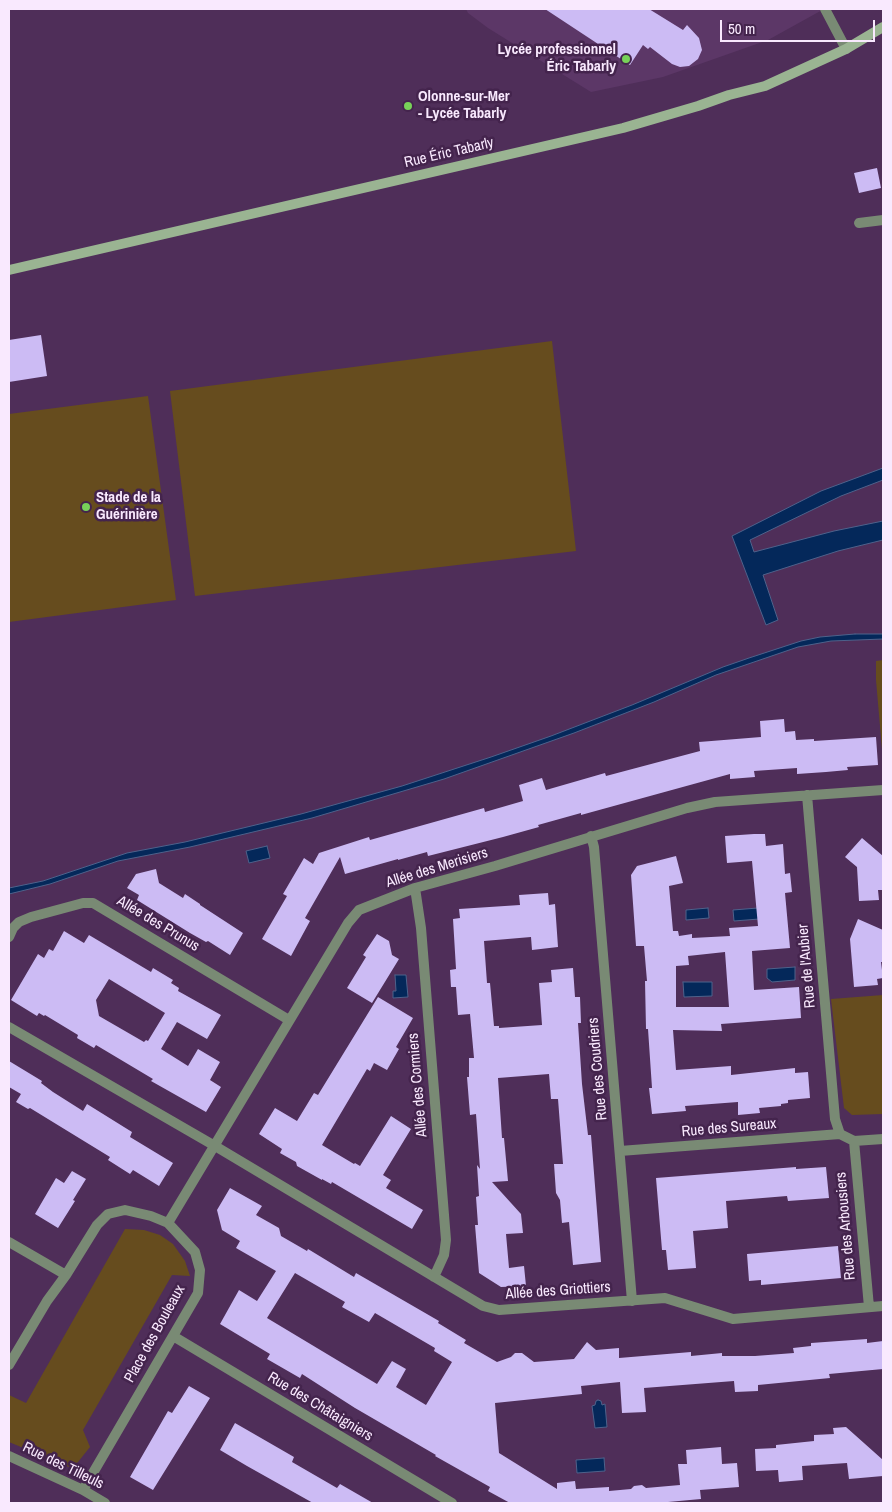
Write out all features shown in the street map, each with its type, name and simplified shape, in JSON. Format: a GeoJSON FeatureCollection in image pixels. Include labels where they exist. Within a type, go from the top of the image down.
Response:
{"type":"FeatureCollection","features":[{"type":"Feature","properties":{"kind":"street"},"geometry":{"type":"LineString","coordinates":[[825,9],[846,49]]}},
{"type":"Feature","properties":{"kind":"street","name":"Rue Éric Tabarly"},"geometry":{"type":"LineString","coordinates":[[9,270],[623,128],[729,95],[765,86],[846,49],[883,28]]}},
{"type":"Feature","properties":{"kind":"street"},"geometry":{"type":"LineString","coordinates":[[859,223],[883,220]]}},
{"type":"Feature","properties":{"kind":"street","name":"Allée des Merisiers"},"geometry":{"type":"LineString","coordinates":[[168,1223],[348,923],[359,910],[415,888],[496,866],[687,808],[715,802],[883,790]]}},
{"type":"Feature","properties":{"kind":"street","name":"Rue de l'Aubier"},"geometry":{"type":"LineString","coordinates":[[807,795],[835,1119],[840,1134]]}},
{"type":"Feature","properties":{"kind":"street","name":"Rue des Coudriers"},"geometry":{"type":"LineString","coordinates":[[591,836],[594,847],[632,1301]]}},
{"type":"Feature","properties":{"kind":"street","name":"Allée des Cormiers"},"geometry":{"type":"LineString","coordinates":[[415,888],[421,928],[446,1240],[444,1254],[434,1278]]}},
{"type":"Feature","properties":{"kind":"street","name":"Allée des Prunus"},"geometry":{"type":"LineString","coordinates":[[9,938],[13,928],[19,922],[83,903],[93,903],[289,1020]]}},
{"type":"Feature","properties":{"kind":"street"},"geometry":{"type":"LineString","coordinates":[[9,1027],[215,1146]]}},
{"type":"Feature","properties":{"kind":"street"},"geometry":{"type":"LineString","coordinates":[[840,1134],[854,1141],[883,1139]]}},
{"type":"Feature","properties":{"kind":"street","name":"Rue des Sureaux"},"geometry":{"type":"LineString","coordinates":[[620,1151],[840,1134]]}},
{"type":"Feature","properties":{"kind":"street","name":"Rue des Arbousiers"},"geometry":{"type":"LineString","coordinates":[[854,1141],[869,1307]]}},
{"type":"Feature","properties":{"kind":"street","name":"Allée des Griottiers"},"geometry":{"type":"LineString","coordinates":[[215,1146],[434,1278],[483,1306],[499,1310],[665,1298],[733,1319],[883,1306]]}},
{"type":"Feature","properties":{"kind":"street","name":"Place des Bouleaux"},"geometry":{"type":"LineString","coordinates":[[9,1365],[46,1301],[66,1275],[97,1225],[108,1214],[126,1210],[151,1216],[168,1223],[195,1252],[200,1270],[198,1293],[83,1490]]}},
{"type":"Feature","properties":{"kind":"street"},"geometry":{"type":"LineString","coordinates":[[9,1242],[66,1275]]}},
{"type":"Feature","properties":{"kind":"street","name":"Rue des Châtaigniers"},"geometry":{"type":"LineString","coordinates":[[173,1336],[452,1503]]}},
{"type":"Feature","properties":{"kind":"street","name":"Rue des Tilleuls"},"geometry":{"type":"LineString","coordinates":[[9,1456],[83,1490],[105,1503]]}},
{"type":"Feature","properties":{"kind":"shaded area","name":"Lycée professionnel Éric Tabarly"},"geometry":{"type":"Polygon","coordinates":[[[466,9],[824,9],[768,40],[663,77],[591,92],[488,28],[468,13],[466,9]]]}},
{"type":"Feature","properties":{"kind":"shaded area"},"geometry":{"type":"Polygon","coordinates":[[[552,341],[576,551],[195,596],[170,391],[552,341]]]}},
{"type":"Feature","properties":{"kind":"shaded area","name":"Stade de la Guérinière"},"geometry":{"type":"Polygon","coordinates":[[[148,396],[176,600],[9,622],[9,414],[148,396]]]}},
{"type":"Feature","properties":{"kind":"shaded area"},"geometry":{"type":"Polygon","coordinates":[[[883,660],[883,761],[876,661],[883,660]]]}},
{"type":"Feature","properties":{"kind":"shaded area"},"geometry":{"type":"Polygon","coordinates":[[[883,995],[883,1114],[852,1115],[844,1108],[831,999],[883,995]]]}},
{"type":"Feature","properties":{"kind":"shaded area"},"geometry":{"type":"Polygon","coordinates":[[[125,1229],[144,1230],[160,1235],[173,1244],[185,1261],[190,1276],[172,1275],[83,1430],[90,1447],[78,1462],[69,1467],[9,1442],[9,1395],[26,1403],[125,1229]]]}},
{"type":"Feature","properties":{"kind":"water"},"geometry":{"type":"Polygon","coordinates":[[[883,468],[883,480],[841,496],[750,540],[754,552],[834,531],[883,521],[883,540],[838,551],[763,575],[778,620],[766,625],[732,536],[821,491],[883,468]]]}},
{"type":"Feature","properties":{"kind":"water"},"geometry":{"type":"Polygon","coordinates":[[[883,634],[883,639],[831,641],[798,647],[716,675],[654,702],[574,733],[444,779],[312,818],[190,847],[118,861],[50,884],[9,894],[9,888],[43,881],[127,853],[185,842],[301,814],[402,786],[551,736],[749,658],[801,641],[820,637],[883,634]]]}},
{"type":"Feature","properties":{"kind":"water"},"geometry":{"type":"Polygon","coordinates":[[[267,846],[270,858],[249,863],[246,851],[267,846]]]}},
{"type":"Feature","properties":{"kind":"water"},"geometry":{"type":"Polygon","coordinates":[[[708,908],[709,918],[686,920],[686,910],[708,908]]]}},
{"type":"Feature","properties":{"kind":"water"},"geometry":{"type":"Polygon","coordinates":[[[758,908],[759,919],[734,921],[733,910],[758,908]]]}},
{"type":"Feature","properties":{"kind":"water"},"geometry":{"type":"Polygon","coordinates":[[[795,967],[795,980],[772,982],[767,978],[767,969],[795,967]]]}},
{"type":"Feature","properties":{"kind":"water"},"geometry":{"type":"Polygon","coordinates":[[[395,975],[406,975],[408,997],[393,998],[393,991],[396,991],[395,975]]]}},
{"type":"Feature","properties":{"kind":"water"},"geometry":{"type":"Polygon","coordinates":[[[683,982],[712,982],[712,996],[684,997],[683,982]]]}},
{"type":"Feature","properties":{"kind":"water"},"geometry":{"type":"Polygon","coordinates":[[[598,1400],[601,1401],[602,1405],[605,1404],[607,1427],[595,1428],[592,1406],[598,1400]]]}},
{"type":"Feature","properties":{"kind":"water"},"geometry":{"type":"Polygon","coordinates":[[[604,1458],[605,1471],[577,1473],[576,1460],[604,1458]]]}},
{"type":"Feature","properties":{"kind":"building"},"geometry":{"type":"Polygon","coordinates":[[[545,9],[649,9],[683,30],[687,25],[699,38],[702,50],[698,59],[689,66],[680,67],[672,64],[650,47],[648,49],[643,45],[630,65],[545,9]]]}},
{"type":"Feature","properties":{"kind":"building"},"geometry":{"type":"Polygon","coordinates":[[[877,168],[881,188],[859,193],[854,173],[877,168]]]}},
{"type":"Feature","properties":{"kind":"building"},"geometry":{"type":"Polygon","coordinates":[[[41,335],[47,376],[9,382],[9,340],[41,335]]]}},
{"type":"Feature","properties":{"kind":"building"},"geometry":{"type":"Polygon","coordinates":[[[784,719],[785,732],[795,731],[796,740],[814,739],[814,741],[876,737],[878,765],[847,767],[848,770],[797,774],[797,768],[754,771],[755,777],[730,779],[730,774],[581,815],[581,813],[503,837],[428,856],[427,852],[345,874],[340,857],[305,918],[310,921],[291,956],[262,939],[287,896],[283,894],[304,858],[313,864],[319,853],[369,837],[370,840],[484,808],[485,812],[523,801],[519,785],[542,778],[546,790],[605,773],[606,776],[700,751],[699,742],[761,737],[760,721],[784,719]]]}},
{"type":"Feature","properties":{"kind":"building"},"geometry":{"type":"Polygon","coordinates":[[[765,834],[766,846],[783,844],[785,874],[790,873],[792,892],[785,893],[790,948],[752,951],[754,990],[799,987],[801,1018],[721,1024],[722,1031],[673,1030],[676,1070],[731,1066],[731,1075],[795,1068],[795,1073],[808,1072],[810,1098],[788,1100],[788,1103],[781,1104],[781,1106],[759,1108],[760,1113],[738,1115],[738,1102],[685,1106],[686,1111],[652,1114],[649,1088],[652,1088],[648,1029],[646,1029],[645,981],[647,981],[644,946],[636,946],[631,875],[637,866],[676,856],[683,883],[669,886],[673,931],[678,931],[679,936],[692,934],[692,938],[730,936],[729,928],[758,926],[752,861],[727,863],[725,836],[765,834]],[[725,952],[688,956],[689,965],[676,966],[676,1007],[729,1007],[725,952]]]}},
{"type":"Feature","properties":{"kind":"building"},"geometry":{"type":"Polygon","coordinates":[[[862,838],[883,856],[883,890],[878,890],[879,900],[859,901],[857,867],[845,857],[862,838]]]}},
{"type":"Feature","properties":{"kind":"building"},"geometry":{"type":"Polygon","coordinates":[[[156,869],[159,883],[183,898],[185,894],[243,933],[230,955],[137,900],[139,895],[127,888],[136,874],[156,869]]]}},
{"type":"Feature","properties":{"kind":"building"},"geometry":{"type":"Polygon","coordinates":[[[548,893],[549,905],[555,904],[558,947],[532,950],[531,937],[484,941],[487,983],[490,983],[494,1026],[499,1026],[499,1028],[542,1025],[539,983],[552,982],[551,970],[573,968],[575,997],[580,997],[581,1023],[578,1023],[582,1084],[588,1135],[591,1135],[601,1262],[573,1265],[569,1222],[562,1223],[560,1200],[556,1193],[554,1164],[563,1164],[558,1099],[551,1099],[549,1074],[498,1078],[502,1138],[504,1138],[508,1181],[492,1182],[521,1214],[523,1233],[506,1234],[509,1268],[524,1266],[526,1286],[501,1287],[479,1273],[475,1225],[478,1225],[476,1197],[479,1196],[477,1165],[480,1169],[476,1114],[470,1115],[467,1077],[469,1077],[469,1058],[474,1058],[470,1014],[458,1015],[456,987],[451,987],[450,970],[456,969],[453,919],[460,918],[459,909],[520,905],[519,895],[548,893]]]}},
{"type":"Feature","properties":{"kind":"building"},"geometry":{"type":"Polygon","coordinates":[[[858,919],[883,930],[883,962],[881,962],[883,978],[877,979],[878,985],[854,987],[850,939],[858,919]]]}},
{"type":"Feature","properties":{"kind":"building"},"geometry":{"type":"Polygon","coordinates":[[[64,931],[84,943],[89,935],[151,972],[153,968],[173,980],[171,983],[179,988],[178,991],[221,1015],[207,1039],[177,1022],[161,1049],[188,1066],[198,1049],[220,1062],[210,1080],[221,1087],[206,1112],[151,1081],[153,1079],[96,1045],[94,1048],[77,1038],[78,1035],[45,1015],[39,1013],[37,1016],[11,1000],[38,954],[44,958],[49,949],[53,951],[64,931]],[[109,979],[96,1000],[99,1016],[144,1042],[148,1041],[165,1013],[109,979]]]}},
{"type":"Feature","properties":{"kind":"building"},"geometry":{"type":"Polygon","coordinates":[[[377,934],[389,941],[392,955],[399,959],[372,1003],[347,988],[366,957],[363,955],[377,934]]]}},
{"type":"Feature","properties":{"kind":"building"},"geometry":{"type":"Polygon","coordinates":[[[378,997],[413,1018],[396,1047],[399,1049],[387,1070],[374,1063],[370,1071],[367,1069],[322,1145],[360,1166],[391,1116],[411,1129],[383,1175],[391,1180],[386,1188],[423,1210],[412,1229],[332,1182],[331,1184],[322,1180],[297,1166],[296,1162],[280,1153],[282,1149],[259,1134],[275,1108],[297,1121],[314,1093],[318,1095],[378,997]]]}},
{"type":"Feature","properties":{"kind":"building"},"geometry":{"type":"Polygon","coordinates":[[[9,1061],[42,1081],[41,1083],[53,1092],[83,1111],[87,1104],[132,1132],[130,1137],[173,1163],[159,1186],[133,1170],[130,1174],[108,1160],[110,1157],[30,1108],[28,1109],[16,1102],[21,1094],[9,1087],[9,1061]]]}},
{"type":"Feature","properties":{"kind":"building"},"geometry":{"type":"Polygon","coordinates":[[[796,1167],[796,1169],[826,1167],[829,1198],[788,1201],[787,1196],[726,1201],[728,1228],[693,1231],[696,1268],[668,1270],[666,1250],[662,1250],[656,1178],[796,1167]]]}},
{"type":"Feature","properties":{"kind":"building"},"geometry":{"type":"Polygon","coordinates":[[[72,1171],[86,1179],[58,1228],[35,1214],[56,1178],[64,1183],[72,1171]]]}},
{"type":"Feature","properties":{"kind":"building"},"geometry":{"type":"Polygon","coordinates":[[[230,1188],[262,1206],[256,1215],[279,1228],[281,1236],[307,1251],[308,1249],[354,1277],[356,1273],[439,1321],[438,1323],[466,1340],[464,1343],[497,1362],[511,1357],[515,1353],[522,1353],[534,1362],[574,1359],[587,1342],[596,1350],[619,1348],[619,1358],[691,1352],[691,1356],[722,1353],[722,1356],[755,1356],[794,1353],[793,1348],[811,1346],[811,1343],[867,1339],[867,1343],[883,1341],[883,1369],[829,1374],[830,1378],[758,1385],[758,1391],[735,1392],[734,1381],[644,1388],[646,1412],[622,1413],[620,1382],[581,1386],[582,1394],[495,1403],[499,1453],[557,1489],[557,1483],[575,1481],[576,1489],[609,1487],[609,1491],[631,1489],[634,1486],[642,1485],[646,1488],[680,1485],[678,1464],[687,1464],[686,1450],[721,1447],[722,1464],[737,1463],[739,1487],[700,1490],[701,1499],[668,1503],[510,1503],[488,1491],[490,1487],[355,1408],[302,1374],[300,1378],[267,1359],[270,1354],[220,1324],[239,1290],[257,1301],[276,1271],[236,1248],[240,1241],[222,1230],[217,1210],[230,1188]],[[295,1273],[267,1318],[377,1384],[392,1361],[406,1369],[396,1387],[426,1405],[452,1362],[434,1351],[435,1348],[375,1313],[369,1322],[342,1307],[345,1302],[295,1273]]]}},
{"type":"Feature","properties":{"kind":"building"},"geometry":{"type":"Polygon","coordinates":[[[838,1246],[841,1278],[761,1285],[761,1280],[749,1281],[747,1254],[838,1246]]]}},
{"type":"Feature","properties":{"kind":"building"},"geometry":{"type":"Polygon","coordinates":[[[189,1386],[210,1398],[153,1490],[130,1477],[168,1411],[172,1413],[189,1386]]]}},
{"type":"Feature","properties":{"kind":"building"},"geometry":{"type":"Polygon","coordinates":[[[235,1423],[294,1457],[292,1462],[337,1488],[340,1484],[373,1503],[313,1503],[247,1466],[220,1450],[235,1423]]]}},
{"type":"Feature","properties":{"kind":"building"},"geometry":{"type":"Polygon","coordinates":[[[846,1427],[883,1460],[883,1476],[849,1479],[847,1463],[802,1466],[803,1480],[779,1482],[778,1470],[756,1471],[755,1449],[776,1448],[776,1445],[814,1441],[814,1435],[834,1434],[833,1428],[846,1427]]]}},
{"type":"Feature","properties":{"kind":"place","name":"Lycée professionnel Éric Tabarly"},"geometry":{"type":"Point","coordinates":[626,59]}},
{"type":"Feature","properties":{"kind":"place","name":"Olonne-sur-Mer - Lycée Tabarly"},"geometry":{"type":"Point","coordinates":[408,106]}},
{"type":"Feature","properties":{"kind":"place","name":"Stade de la Guérinière"},"geometry":{"type":"Point","coordinates":[86,507]}}]}
